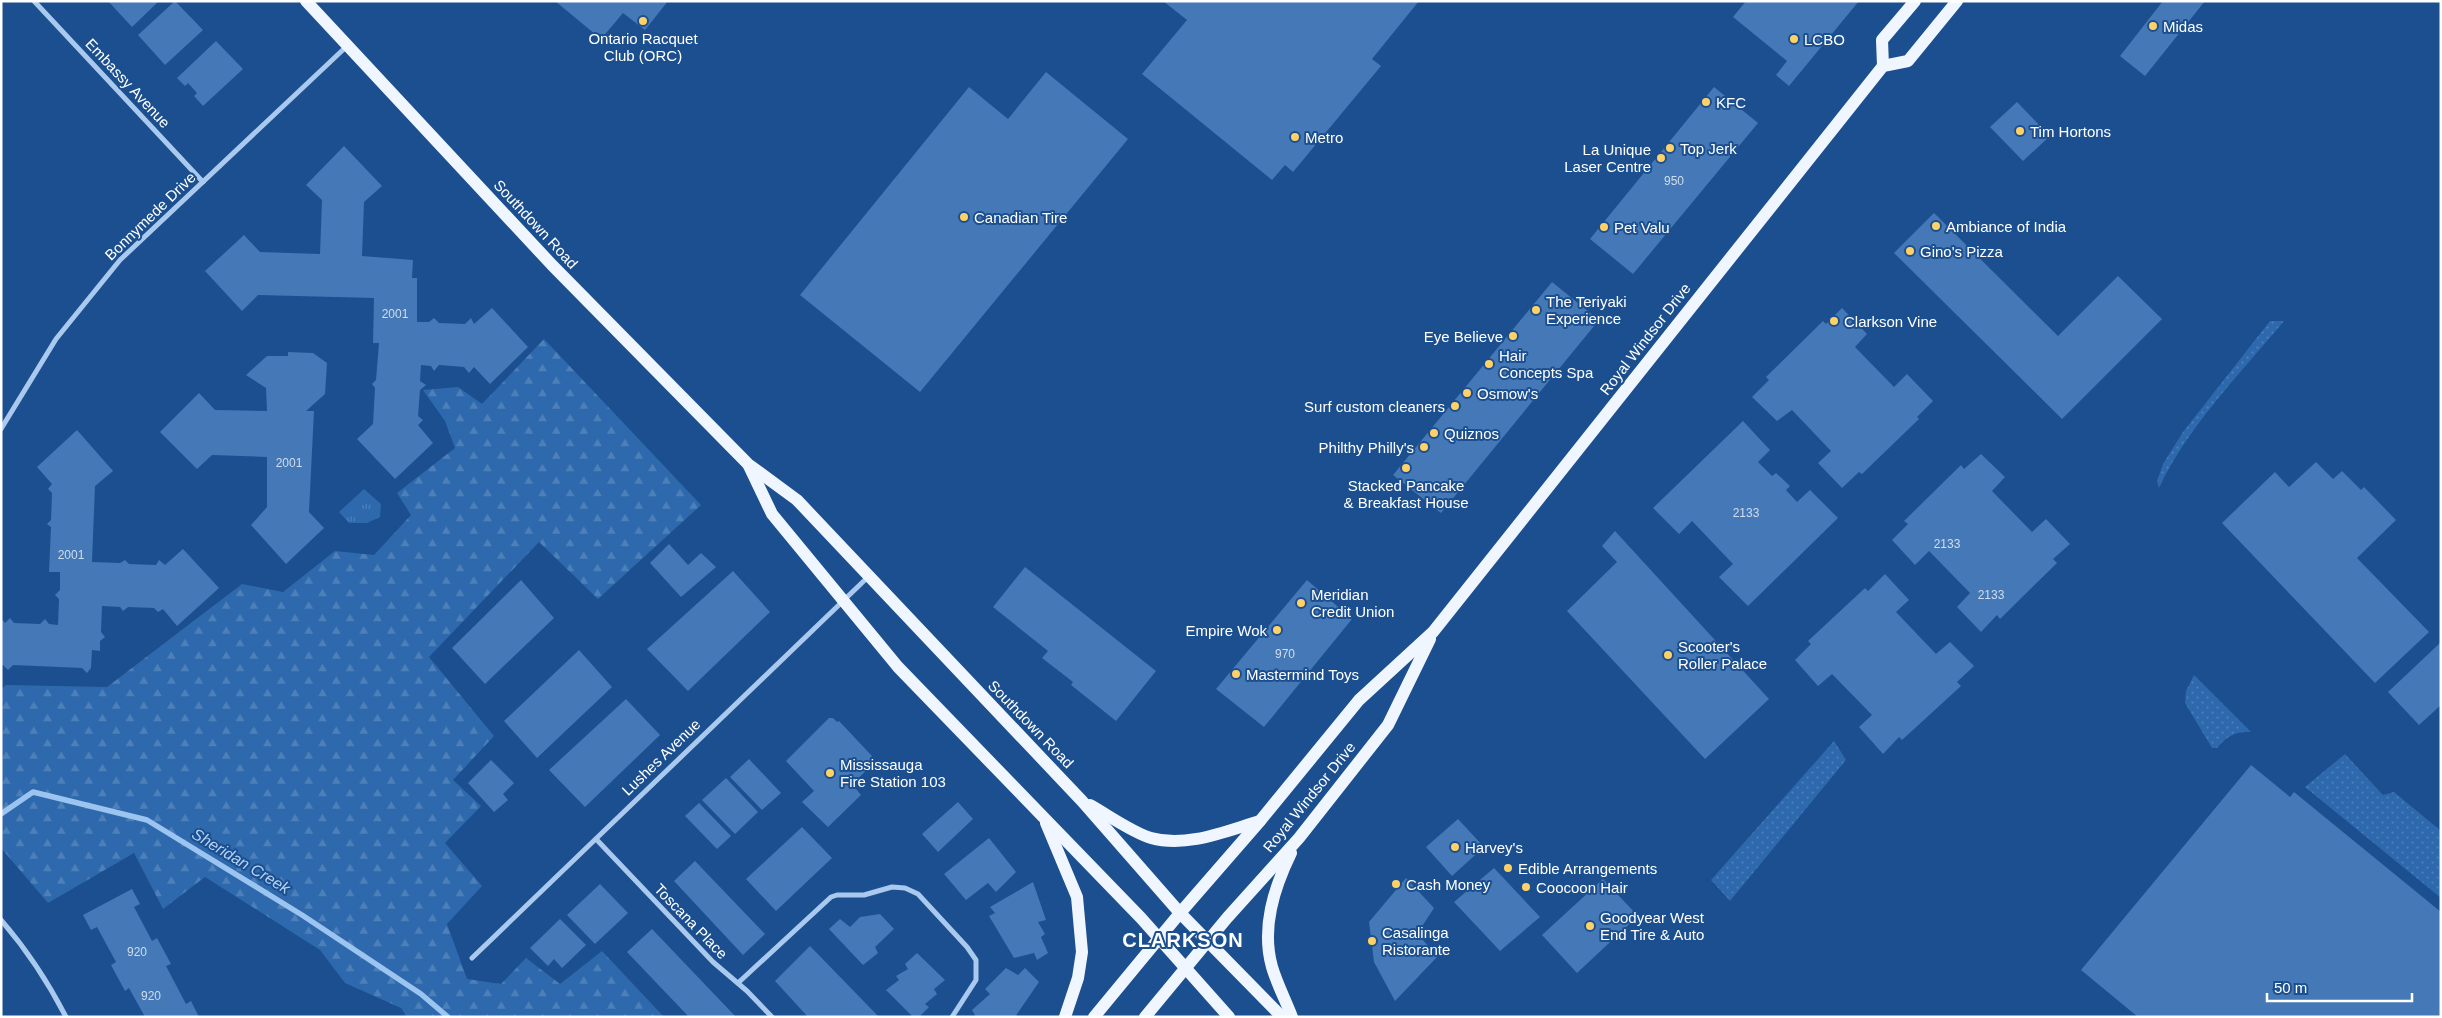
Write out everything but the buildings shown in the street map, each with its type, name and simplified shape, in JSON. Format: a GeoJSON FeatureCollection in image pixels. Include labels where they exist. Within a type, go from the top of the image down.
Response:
{"type":"FeatureCollection","features":[{"type":"Feature","properties":{"kind":"main road","name":"Southdown Road"},"geometry":{"type":"LineString","coordinates":[[306,1],[552,265],[748,464],[797,500],[1082,801],[1180,913],[1282,1017]]}},
{"type":"Feature","properties":{"kind":"main road"},"geometry":{"type":"LineString","coordinates":[[1915,1],[1882,40],[1883,66],[1908,61],[1957,1]]}},
{"type":"Feature","properties":{"kind":"main road","name":"Royal Windsor Drive"},"geometry":{"type":"LineString","coordinates":[[1094,1017],[1180,913],[1260,821],[1359,700],[1433,632],[1883,66]]}},
{"type":"Feature","properties":{"kind":"main road","name":"Southdown Road"},"geometry":{"type":"LineString","coordinates":[[748,464],[772,514],[898,667],[1159,938],[1229,1017]]}},
{"type":"Feature","properties":{"kind":"main road","name":"Royal Windsor Drive"},"geometry":{"type":"LineString","coordinates":[[1145,1017],[1208,941],[1299,838],[1388,725],[1433,632]]}},
{"type":"Feature","properties":{"kind":"main road"},"geometry":{"type":"LineString","coordinates":[[1082,801],[1150,838],[1172,842],[1191,840],[1260,821]]}},
{"type":"Feature","properties":{"kind":"main road"},"geometry":{"type":"LineString","coordinates":[[1043,816],[1077,897],[1082,952],[1078,978],[1065,1017]]}},
{"type":"Feature","properties":{"kind":"main road"},"geometry":{"type":"LineString","coordinates":[[1292,1017],[1272,967],[1269,950],[1270,905],[1279,876],[1299,838]]}},
{"type":"Feature","properties":{"kind":"street","name":"Embassy Avenue"},"geometry":{"type":"LineString","coordinates":[[34,1],[203,182]]}},
{"type":"Feature","properties":{"kind":"street","name":"Bonnymede Drive"},"geometry":{"type":"LineString","coordinates":[[1,429],[56,339],[120,260],[347,46]]}},
{"type":"Feature","properties":{"kind":"street","name":"Lushes Avenue"},"geometry":{"type":"LineString","coordinates":[[472,958],[869,576]]}},
{"type":"Feature","properties":{"kind":"street","name":"Toscana Place"},"geometry":{"type":"LineString","coordinates":[[596,839],[713,962],[738,983],[772,1017]]}},
{"type":"Feature","properties":{"kind":"street"},"geometry":{"type":"LineString","coordinates":[[738,983],[831,897],[837,895],[864,895],[892,887],[905,888],[918,894],[967,947],[976,960],[976,980],[952,1017]]}},
{"type":"Feature","properties":{"kind":"street"},"geometry":{"type":"LineString","coordinates":[[1,920],[18,940],[47,981],[66,1017]]}},
{"type":"Feature","properties":{"kind":"green space"},"geometry":{"type":"Polygon","coordinates":[[[2270,321],[2284,321],[2200,422],[2171,465],[2159,488],[2157,481],[2163,464],[2183,432],[2270,321]]]}},
{"type":"Feature","properties":{"kind":"green space"},"geometry":{"type":"Polygon","coordinates":[[[544,339],[701,505],[598,599],[539,542],[429,657],[494,736],[453,780],[481,806],[445,843],[482,886],[447,924],[467,979],[501,984],[526,958],[560,984],[602,951],[664,1017],[407,1017],[401,1008],[345,983],[320,950],[205,877],[163,909],[134,853],[48,903],[1,848],[1,689],[6,685],[107,687],[242,584],[283,592],[335,551],[374,555],[411,515],[397,493],[455,448],[445,421],[423,390],[458,387],[482,404],[544,339]]]}},
{"type":"Feature","properties":{"kind":"green space"},"geometry":{"type":"Polygon","coordinates":[[[364,489],[381,504],[380,517],[367,523],[349,523],[339,512],[364,489]]]}},
{"type":"Feature","properties":{"kind":"green space"},"geometry":{"type":"Polygon","coordinates":[[[2194,675],[2251,732],[2240,732],[2232,735],[2217,748],[2212,748],[2185,703],[2186,691],[2194,675]]]}},
{"type":"Feature","properties":{"kind":"green space"},"geometry":{"type":"Polygon","coordinates":[[[1834,741],[1846,760],[1730,901],[1711,880],[1834,741]]]}},
{"type":"Feature","properties":{"kind":"green space"},"geometry":{"type":"Polygon","coordinates":[[[2345,754],[2383,795],[2394,792],[2441,831],[2441,898],[2305,787],[2345,754]]]}},
{"type":"Feature","properties":{"kind":"waterway","name":"Sheridan Creek"},"geometry":{"type":"LineString","coordinates":[[1,814],[33,792],[147,820],[302,915],[421,994],[448,1017]]}},
{"type":"Feature","properties":{"kind":"place","name":"Ontario Racquet Club (ORC)"},"geometry":{"type":"Point","coordinates":[643,21]}},
{"type":"Feature","properties":{"kind":"place","name":"Midas"},"geometry":{"type":"Point","coordinates":[2153,26]}},
{"type":"Feature","properties":{"kind":"place","name":"LCBO"},"geometry":{"type":"Point","coordinates":[1794,39]}},
{"type":"Feature","properties":{"kind":"place","name":"KFC"},"geometry":{"type":"Point","coordinates":[1706,102]}},
{"type":"Feature","properties":{"kind":"place","name":"Tim Hortons"},"geometry":{"type":"Point","coordinates":[2020,131]}},
{"type":"Feature","properties":{"kind":"place","name":"Metro"},"geometry":{"type":"Point","coordinates":[1295,137]}},
{"type":"Feature","properties":{"kind":"place","name":"Top Jerk"},"geometry":{"type":"Point","coordinates":[1670,148]}},
{"type":"Feature","properties":{"kind":"place","name":"La Unique Laser Centre"},"geometry":{"type":"Point","coordinates":[1661,158]}},
{"type":"Feature","properties":{"kind":"place","name":"Canadian Tire"},"geometry":{"type":"Point","coordinates":[964,217]}},
{"type":"Feature","properties":{"kind":"place","name":"Ambiance of India"},"geometry":{"type":"Point","coordinates":[1936,226]}},
{"type":"Feature","properties":{"kind":"place","name":"Pet Valu"},"geometry":{"type":"Point","coordinates":[1604,227]}},
{"type":"Feature","properties":{"kind":"place","name":"Gino's Pizza"},"geometry":{"type":"Point","coordinates":[1910,251]}},
{"type":"Feature","properties":{"kind":"place","name":"The Teriyaki Experience"},"geometry":{"type":"Point","coordinates":[1536,310]}},
{"type":"Feature","properties":{"kind":"place","name":"Clarkson Vine"},"geometry":{"type":"Point","coordinates":[1834,321]}},
{"type":"Feature","properties":{"kind":"place","name":"Eye Believe"},"geometry":{"type":"Point","coordinates":[1513,336]}},
{"type":"Feature","properties":{"kind":"place","name":"Hair Concepts Spa"},"geometry":{"type":"Point","coordinates":[1489,364]}},
{"type":"Feature","properties":{"kind":"place","name":"Osmow's"},"geometry":{"type":"Point","coordinates":[1467,393]}},
{"type":"Feature","properties":{"kind":"place","name":"Surf custom cleaners"},"geometry":{"type":"Point","coordinates":[1455,406]}},
{"type":"Feature","properties":{"kind":"place","name":"Quiznos"},"geometry":{"type":"Point","coordinates":[1434,433]}},
{"type":"Feature","properties":{"kind":"place","name":"Philthy Philly's"},"geometry":{"type":"Point","coordinates":[1424,447]}},
{"type":"Feature","properties":{"kind":"place","name":"Stacked Pancake & Breakfast House"},"geometry":{"type":"Point","coordinates":[1406,468]}},
{"type":"Feature","properties":{"kind":"place","name":"Meridian Credit Union"},"geometry":{"type":"Point","coordinates":[1301,603]}},
{"type":"Feature","properties":{"kind":"place","name":"Empire Wok"},"geometry":{"type":"Point","coordinates":[1277,630]}},
{"type":"Feature","properties":{"kind":"place","name":"Scooter's Roller Palace"},"geometry":{"type":"Point","coordinates":[1668,655]}},
{"type":"Feature","properties":{"kind":"place","name":"Mastermind Toys"},"geometry":{"type":"Point","coordinates":[1236,674]}},
{"type":"Feature","properties":{"kind":"place","name":"Mississauga Fire Station 103"},"geometry":{"type":"Point","coordinates":[830,773]}},
{"type":"Feature","properties":{"kind":"place","name":"Harvey's"},"geometry":{"type":"Point","coordinates":[1455,847]}},
{"type":"Feature","properties":{"kind":"place","name":"Edible Arrangements"},"geometry":{"type":"Point","coordinates":[1508,868]}},
{"type":"Feature","properties":{"kind":"place","name":"Cash Money"},"geometry":{"type":"Point","coordinates":[1396,884]}},
{"type":"Feature","properties":{"kind":"place","name":"Coocoon Hair"},"geometry":{"type":"Point","coordinates":[1526,887]}},
{"type":"Feature","properties":{"kind":"place","name":"Goodyear West End Tire & Auto"},"geometry":{"type":"Point","coordinates":[1590,926]}},
{"type":"Feature","properties":{"kind":"place","name":"Casalinga Ristorante"},"geometry":{"type":"Point","coordinates":[1372,941]}},
{"type":"Feature","properties":{"kind":"district","name":"CLARKSON"},"geometry":{"type":"Point","coordinates":[1183,940]}}]}
